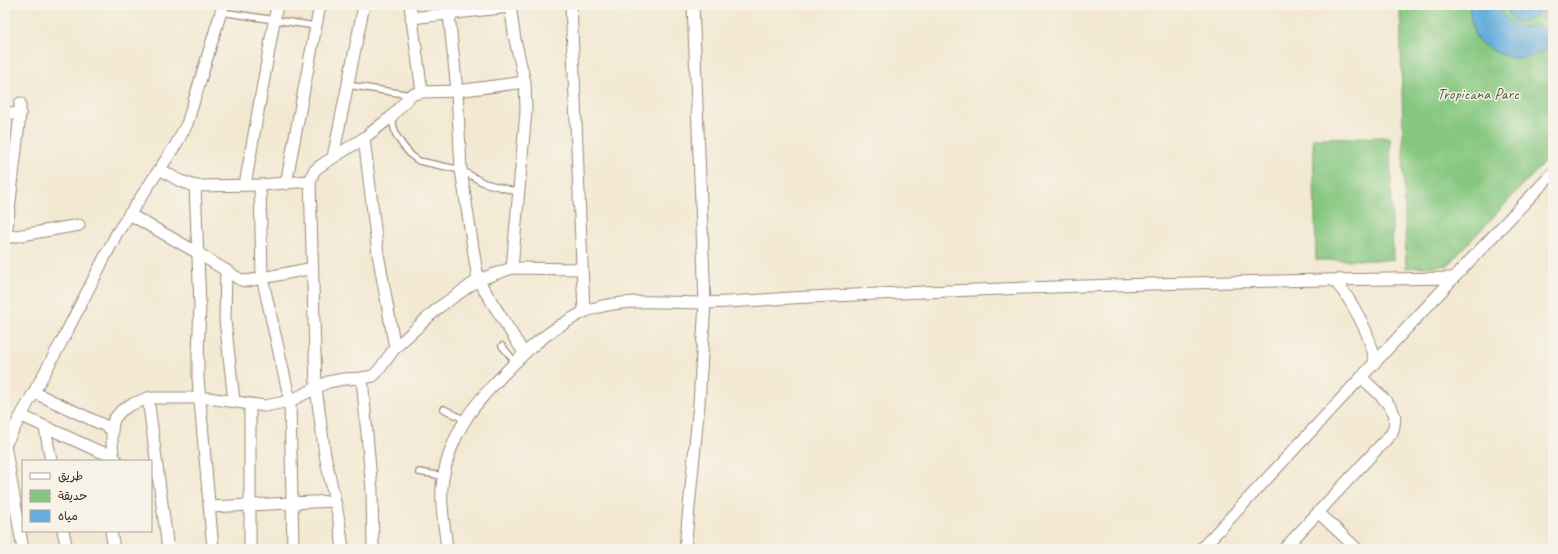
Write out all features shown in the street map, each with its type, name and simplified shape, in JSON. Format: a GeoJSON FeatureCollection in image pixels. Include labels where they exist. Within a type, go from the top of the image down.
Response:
{"type":"FeatureCollection","features":[{"type":"Feature","properties":{"kind":"street"},"geometry":{"type":"LineString","coordinates":[[245,185],[278,5]]}},
{"type":"Feature","properties":{"kind":"street"},"geometry":{"type":"LineString","coordinates":[[286,184],[320,5]]}},
{"type":"Feature","properties":{"kind":"street"},"geometry":{"type":"LineString","coordinates":[[333,157],[364,5]]}},
{"type":"Feature","properties":{"kind":"street"},"geometry":{"type":"LineString","coordinates":[[410,5],[422,92]]}},
{"type":"Feature","properties":{"kind":"street"},"geometry":{"type":"LineString","coordinates":[[571,5],[584,312]]}},
{"type":"Feature","properties":{"kind":"street"},"geometry":{"type":"LineString","coordinates":[[685,549],[699,404],[704,302],[693,5]]}},
{"type":"Feature","properties":{"kind":"street"},"geometry":{"type":"LineString","coordinates":[[411,18],[449,10],[510,6],[525,82],[526,111],[512,268]]}},
{"type":"Feature","properties":{"kind":"street"},"geometry":{"type":"LineString","coordinates":[[23,549],[5,445],[35,392],[117,233],[176,146],[187,124],[222,8]]}},
{"type":"Feature","properties":{"kind":"street"},"geometry":{"type":"LineString","coordinates":[[449,10],[457,91],[461,170],[478,280],[524,353]]}},
{"type":"Feature","properties":{"kind":"street"},"geometry":{"type":"LineString","coordinates":[[343,549],[320,420],[316,388],[310,182],[314,171],[333,157],[364,138],[391,117],[411,95],[422,92],[457,91],[525,82]]}},
{"type":"Feature","properties":{"kind":"street"},"geometry":{"type":"LineString","coordinates":[[5,113],[20,109],[5,238],[79,225]]}},
{"type":"Feature","properties":{"kind":"street"},"geometry":{"type":"LineString","coordinates":[[364,138],[378,254],[395,348]]}},
{"type":"Feature","properties":{"kind":"street"},"geometry":{"type":"LineString","coordinates":[[160,169],[178,180],[195,186],[260,185],[310,182]]}},
{"type":"Feature","properties":{"kind":"street"},"geometry":{"type":"LineString","coordinates":[[1201,549],[1362,378],[1452,278],[1553,173]]}},
{"type":"Feature","properties":{"kind":"street"},"geometry":{"type":"LineString","coordinates":[[260,185],[262,277],[290,401],[293,549]]}},
{"type":"Feature","properties":{"kind":"street"},"geometry":{"type":"LineString","coordinates":[[195,186],[200,306],[198,362],[213,549]]}},
{"type":"Feature","properties":{"kind":"street"},"geometry":{"type":"LineString","coordinates":[[129,214],[198,253],[241,280],[247,281],[313,268]]}},
{"type":"Feature","properties":{"kind":"street"},"geometry":{"type":"LineString","coordinates":[[22,416],[97,456],[115,458],[112,429],[114,419],[121,411],[130,405],[148,398],[223,399],[250,405],[265,406],[290,401],[328,382],[373,376],[395,348],[438,308],[478,280],[512,268],[582,269]]}},
{"type":"Feature","properties":{"kind":"street"},"geometry":{"type":"LineString","coordinates":[[226,270],[225,320],[234,401]]}},
{"type":"Feature","properties":{"kind":"street"},"geometry":{"type":"LineString","coordinates":[[447,549],[442,486],[443,476],[456,436],[465,420],[483,395],[524,353],[553,329],[584,312],[605,305],[621,303],[704,302],[920,292],[1452,278]]}},
{"type":"Feature","properties":{"kind":"street"},"geometry":{"type":"LineString","coordinates":[[1334,280],[1344,291],[1357,314],[1370,341],[1375,362]]}},
{"type":"Feature","properties":{"kind":"street"},"geometry":{"type":"LineString","coordinates":[[362,378],[372,491],[373,549]]}},
{"type":"Feature","properties":{"kind":"street"},"geometry":{"type":"LineString","coordinates":[[1284,549],[1392,433],[1395,424],[1394,414],[1390,407],[1362,378]]}},
{"type":"Feature","properties":{"kind":"street"},"geometry":{"type":"LineString","coordinates":[[35,392],[112,429]]}},
{"type":"Feature","properties":{"kind":"street"},"geometry":{"type":"LineString","coordinates":[[148,398],[154,465],[168,549]]}},
{"type":"Feature","properties":{"kind":"street"},"geometry":{"type":"LineString","coordinates":[[250,405],[250,549]]}},
{"type":"Feature","properties":{"kind":"street"},"geometry":{"type":"LineString","coordinates":[[44,428],[50,460]]}},
{"type":"Feature","properties":{"kind":"street"},"geometry":{"type":"LineString","coordinates":[[210,507],[334,501]]}},
{"type":"Feature","properties":{"kind":"street"},"geometry":{"type":"LineString","coordinates":[[1319,513],[1357,549]]}},
{"type":"Feature","properties":{"kind":"street"},"geometry":{"type":"LineString","coordinates":[[63,532],[67,549]]}},
{"type":"Feature","properties":{"kind":"street"},"geometry":{"type":"LineString","coordinates":[[111,532],[114,549]]}},
{"type":"Feature","properties":{"kind":"lane"},"geometry":{"type":"LineString","coordinates":[[222,8],[275,21],[316,26]]}},
{"type":"Feature","properties":{"kind":"lane"},"geometry":{"type":"LineString","coordinates":[[348,85],[411,95]]}},
{"type":"Feature","properties":{"kind":"lane"},"geometry":{"type":"LineString","coordinates":[[391,117],[396,134],[412,156],[419,161],[461,170],[484,183],[518,192]]}},
{"type":"Feature","properties":{"kind":"lane"},"geometry":{"type":"LineString","coordinates":[[502,346],[515,362]]}},
{"type":"Feature","properties":{"kind":"lane"},"geometry":{"type":"LineString","coordinates":[[444,409],[465,420]]}},
{"type":"Feature","properties":{"kind":"lane"},"geometry":{"type":"LineString","coordinates":[[419,472],[443,476]]}},
{"type":"Feature","properties":{"kind":"green space","name":"Tropicana Parc"},"geometry":{"type":"Polygon","coordinates":[[[1400,5],[1553,5],[1553,153],[1448,265],[1406,268],[1400,5]]]}},
{"type":"Feature","properties":{"kind":"green space"},"geometry":{"type":"Polygon","coordinates":[[[1390,137],[1393,260],[1316,260],[1313,138],[1390,137]]]}},
{"type":"Feature","properties":{"kind":"water"},"geometry":{"type":"Polygon","coordinates":[[[1469,5],[1505,5],[1503,15],[1512,24],[1520,27],[1540,26],[1552,37],[1552,41],[1549,47],[1540,53],[1522,58],[1512,58],[1494,51],[1482,44],[1476,37],[1469,5]]]}},
{"type":"Feature","properties":{"kind":"water"},"geometry":{"type":"Polygon","coordinates":[[[1509,5],[1538,5],[1537,17],[1521,22],[1514,20],[1508,13],[1509,5]]]}},
{"type":"Feature","properties":{"kind":"water"},"geometry":{"type":"Polygon","coordinates":[[[1543,5],[1553,5],[1553,23],[1542,18],[1543,5]]]}}]}
